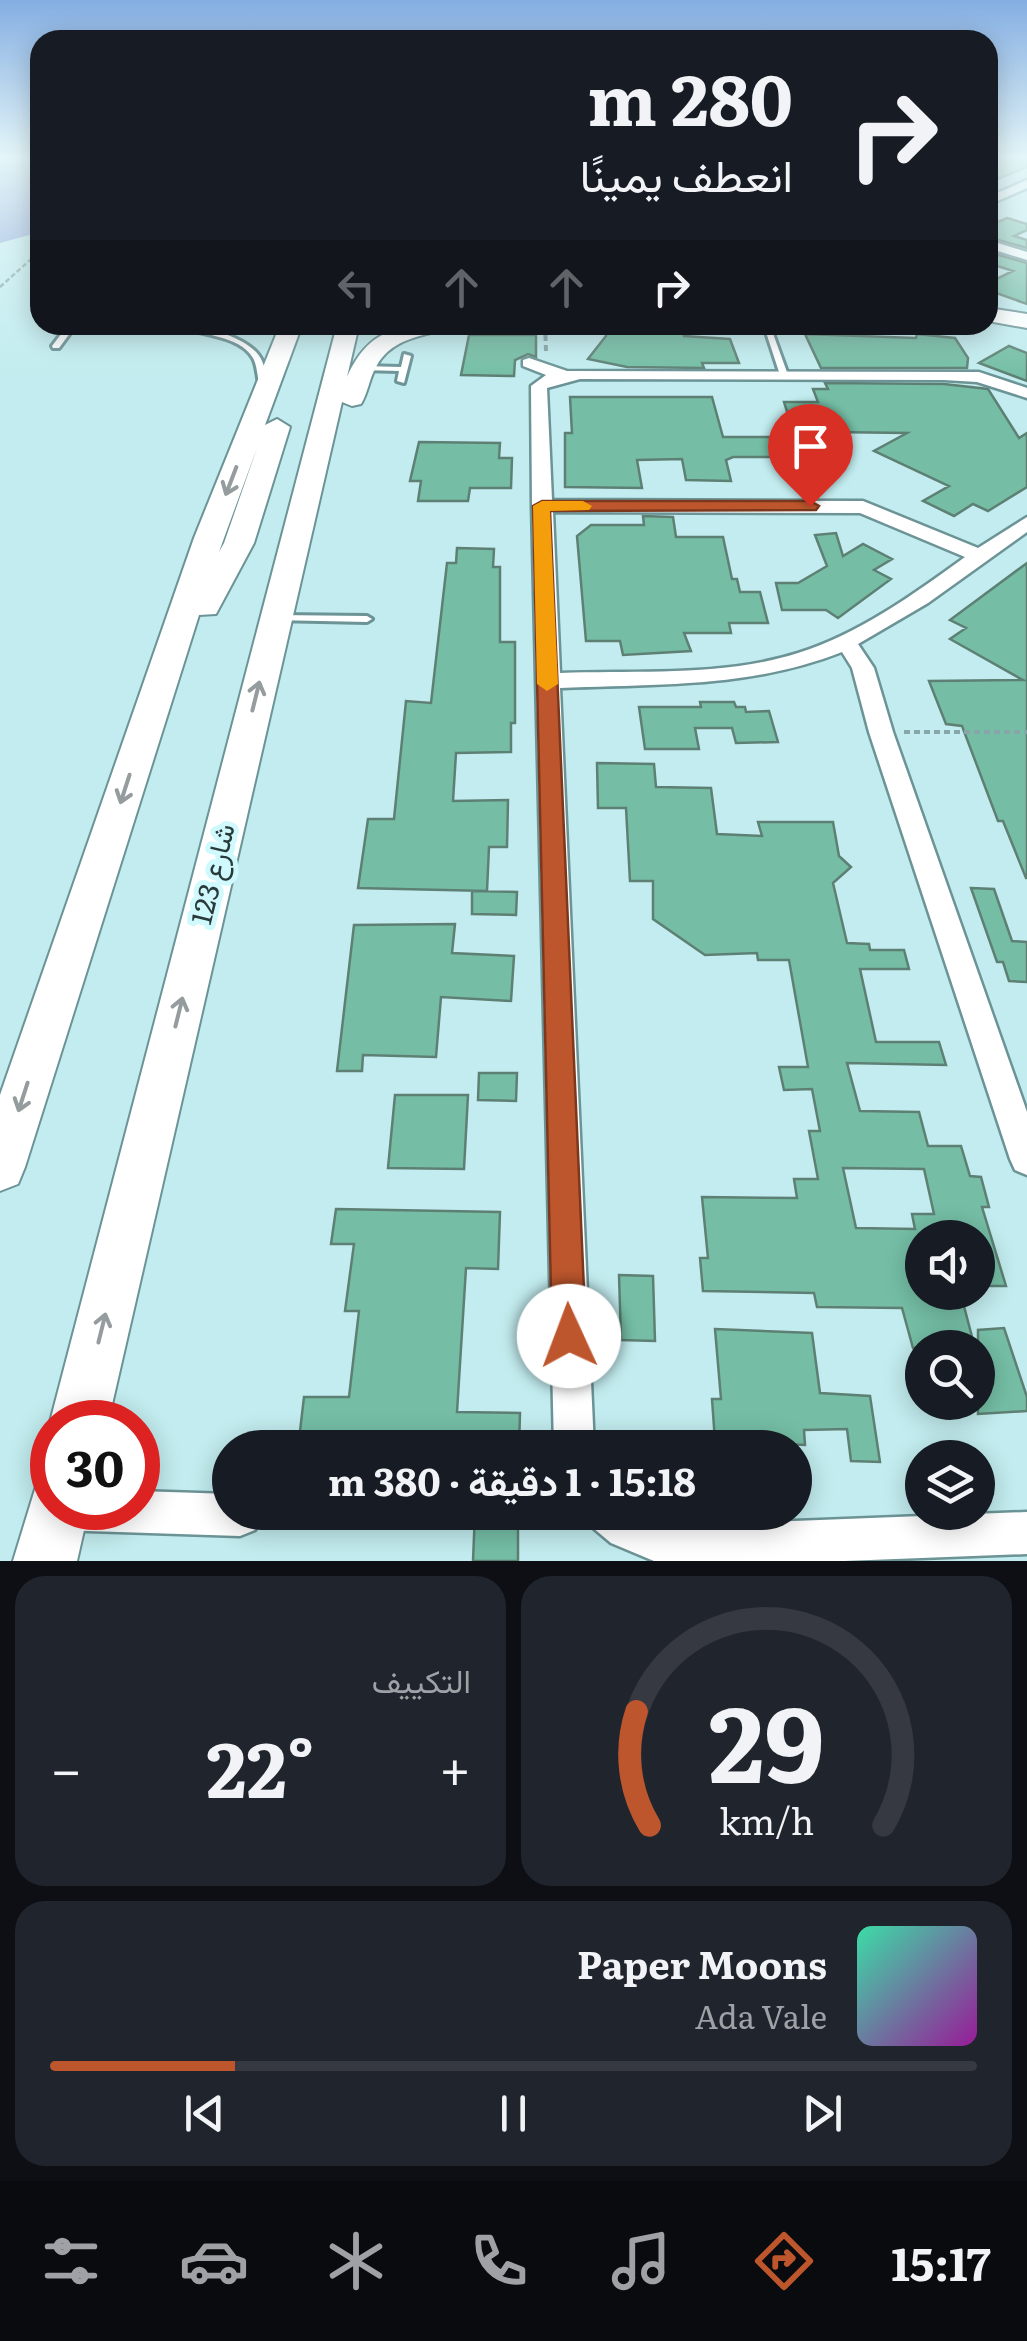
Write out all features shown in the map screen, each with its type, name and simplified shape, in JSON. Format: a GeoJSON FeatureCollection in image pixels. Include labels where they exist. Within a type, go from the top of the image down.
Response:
{"type":"FeatureCollection","features":[{"type":"Feature","properties":{"kind":"main road"},"geometry":{"type":"LineString","coordinates":[[998,317],[1027,324]]}},
{"type":"Feature","properties":{"kind":"main road"},"geometry":{"type":"LineString","coordinates":[[998,323],[1027,324]]}},
{"type":"Feature","properties":{"kind":"main road"},"geometry":{"type":"LineString","coordinates":[[0,1167],[209,538],[287,335]]}},
{"type":"Feature","properties":{"kind":"main road"},"geometry":{"type":"LineString","coordinates":[[152,707],[176,672],[239,543],[307,335]]}},
{"type":"Feature","properties":{"kind":"main road","name":"شارع 123"},"geometry":{"type":"LineString","coordinates":[[84,1400],[346,335]]}},
{"type":"Feature","properties":{"kind":"main road"},"geometry":{"type":"LineString","coordinates":[[285,579],[310,525],[347,419],[360,368],[381,344],[407,335]]}},
{"type":"Feature","properties":{"kind":"main road"},"geometry":{"type":"LineString","coordinates":[[45,1561],[53,1530]]}},
{"type":"Feature","properties":{"kind":"street"},"geometry":{"type":"LineString","coordinates":[[998,247],[1027,256]]}},
{"type":"Feature","properties":{"kind":"street"},"geometry":{"type":"LineString","coordinates":[[529,362],[554,372],[962,375],[1027,393]]}},
{"type":"Feature","properties":{"kind":"street"},"geometry":{"type":"LineString","coordinates":[[554,372],[539,386],[538,395],[573,1430]]}},
{"type":"Feature","properties":{"kind":"street"},"geometry":{"type":"LineString","coordinates":[[542,506],[863,508],[979,556]]}},
{"type":"Feature","properties":{"kind":"street"},"geometry":{"type":"LineString","coordinates":[[547,681],[736,671],[804,658],[837,646],[1027,523]]}},
{"type":"Feature","properties":{"kind":"street"},"geometry":{"type":"LineString","coordinates":[[837,646],[868,690],[1027,1159]]}},
{"type":"Feature","properties":{"kind":"street"},"geometry":{"type":"LineString","coordinates":[[160,1511],[212,1513]]}},
{"type":"Feature","properties":{"kind":"street"},"geometry":{"type":"LineString","coordinates":[[629,1530],[653,1543],[691,1546],[1027,1534]]}},
{"type":"Feature","properties":{"kind":"lane"},"geometry":{"type":"LineString","coordinates":[[56,346],[64,335]]}},
{"type":"Feature","properties":{"kind":"lane"},"geometry":{"type":"LineString","coordinates":[[214,335],[250,350],[256,357],[265,391]]}},
{"type":"Feature","properties":{"kind":"lane"},"geometry":{"type":"LineString","coordinates":[[770,335],[784,375]]}},
{"type":"Feature","properties":{"kind":"lane"},"geometry":{"type":"LineString","coordinates":[[402,380],[407,356]]}},
{"type":"Feature","properties":{"kind":"lane"},"geometry":{"type":"LineString","coordinates":[[360,368],[404,369]]}},
{"type":"Feature","properties":{"kind":"lane"},"geometry":{"type":"LineString","coordinates":[[274,618],[367,619]]}},
{"type":"Feature","properties":{"kind":"path"},"geometry":{"type":"LineString","coordinates":[[0,287],[30,260]]}},
{"type":"Feature","properties":{"kind":"path"},"geometry":{"type":"LineString","coordinates":[[547,335],[554,372]]}},
{"type":"Feature","properties":{"kind":"path"},"geometry":{"type":"LineString","coordinates":[[881,732],[1027,732]]}},
{"type":"Feature","properties":{"kind":"water"},"geometry":{"type":"Polygon","coordinates":[[[0,229],[30,229],[30,235],[0,243],[0,229]]]}},
{"type":"Feature","properties":{"kind":"building"},"geometry":{"type":"Polygon","coordinates":[[[998,229],[1027,229],[1014,236],[1027,240],[1027,248],[998,240],[998,229]]]}},
{"type":"Feature","properties":{"kind":"building"},"geometry":{"type":"Polygon","coordinates":[[[998,255],[1027,263],[1027,304],[998,294],[998,278],[1013,271],[998,266],[998,255]]]}},
{"type":"Feature","properties":{"kind":"building"},"geometry":{"type":"Polygon","coordinates":[[[469,335],[536,335],[536,357],[528,354],[515,360],[514,376],[461,375],[469,335]]]}},
{"type":"Feature","properties":{"kind":"building"},"geometry":{"type":"Polygon","coordinates":[[[805,335],[955,338],[968,358],[967,368],[821,368],[805,335]]]}},
{"type":"Feature","properties":{"kind":"building"},"geometry":{"type":"Polygon","coordinates":[[[606,336],[730,339],[739,363],[702,363],[704,368],[627,367],[588,359],[606,336]]]}},
{"type":"Feature","properties":{"kind":"building"},"geometry":{"type":"Polygon","coordinates":[[[1009,346],[1027,353],[1027,381],[979,363],[1009,346]]]}},
{"type":"Feature","properties":{"kind":"building"},"geometry":{"type":"Polygon","coordinates":[[[825,383],[944,384],[988,389],[1019,438],[1027,433],[1027,487],[988,511],[973,504],[954,516],[923,501],[949,486],[874,451],[907,433],[830,432],[827,424],[791,424],[784,402],[818,402],[813,389],[828,389],[825,383]]]}},
{"type":"Feature","properties":{"kind":"building"},"geometry":{"type":"Polygon","coordinates":[[[570,397],[712,397],[723,437],[783,437],[790,457],[733,457],[726,460],[731,481],[686,480],[682,459],[637,460],[642,488],[565,487],[565,433],[572,433],[570,397]]]}},
{"type":"Feature","properties":{"kind":"building"},"geometry":{"type":"Polygon","coordinates":[[[419,442],[500,443],[499,458],[512,458],[511,488],[470,488],[468,501],[418,501],[421,481],[410,481],[419,442]]]}},
{"type":"Feature","properties":{"kind":"building"},"geometry":{"type":"Polygon","coordinates":[[[643,516],[673,517],[676,537],[723,537],[732,579],[737,579],[740,592],[760,592],[768,623],[729,623],[731,633],[684,633],[691,651],[623,655],[620,641],[586,641],[577,536],[591,525],[644,525],[643,516]]]}},
{"type":"Feature","properties":{"kind":"building"},"geometry":{"type":"Polygon","coordinates":[[[836,533],[843,556],[863,544],[892,559],[874,570],[891,579],[838,618],[826,610],[782,610],[776,583],[798,583],[827,566],[815,535],[836,533]]]}},
{"type":"Feature","properties":{"kind":"building"},"geometry":{"type":"Polygon","coordinates":[[[457,548],[494,549],[493,567],[500,567],[500,642],[515,642],[515,723],[511,723],[511,752],[456,753],[453,801],[508,800],[507,847],[489,847],[487,891],[358,888],[368,819],[394,819],[406,701],[431,703],[447,563],[456,563],[457,548]]]}},
{"type":"Feature","properties":{"kind":"building"},"geometry":{"type":"Polygon","coordinates":[[[1027,563],[1026,878],[1003,821],[998,821],[962,726],[946,724],[929,681],[1023,680],[950,639],[966,628],[950,620],[1027,563]]]}},
{"type":"Feature","properties":{"kind":"building"},"geometry":{"type":"Polygon","coordinates":[[[700,702],[734,702],[736,707],[745,707],[746,712],[769,711],[778,742],[736,743],[732,728],[695,728],[699,749],[645,749],[639,707],[701,707],[700,702]]]}},
{"type":"Feature","properties":{"kind":"building"},"geometry":{"type":"Polygon","coordinates":[[[597,763],[654,764],[656,787],[711,788],[717,834],[762,836],[758,822],[833,822],[839,856],[851,867],[833,883],[847,943],[869,944],[870,950],[904,950],[909,969],[860,969],[876,1042],[939,1042],[946,1065],[847,1063],[860,1111],[919,1112],[928,1146],[961,1146],[970,1176],[981,1177],[989,1207],[982,1207],[986,1220],[913,1220],[912,1214],[934,1214],[924,1169],[843,1168],[856,1228],[905,1229],[905,1310],[965,1310],[970,1330],[908,1330],[902,1308],[817,1307],[814,1293],[703,1291],[700,1258],[708,1258],[702,1197],[797,1198],[794,1179],[818,1179],[809,1131],[820,1131],[812,1089],[784,1090],[779,1067],[808,1067],[789,960],[758,960],[757,953],[705,955],[653,919],[653,881],[630,881],[626,808],[598,808],[597,763]]]}},
{"type":"Feature","properties":{"kind":"building"},"geometry":{"type":"Polygon","coordinates":[[[971,888],[994,889],[1012,941],[1027,942],[1027,982],[1009,981],[1003,962],[997,962],[971,888]]]}},
{"type":"Feature","properties":{"kind":"building"},"geometry":{"type":"Polygon","coordinates":[[[472,891],[517,892],[516,915],[472,914],[472,891]]]}},
{"type":"Feature","properties":{"kind":"building"},"geometry":{"type":"Polygon","coordinates":[[[455,924],[452,953],[514,956],[511,1001],[441,997],[436,1057],[363,1055],[362,1071],[337,1071],[354,925],[455,924]]]}},
{"type":"Feature","properties":{"kind":"building"},"geometry":{"type":"Polygon","coordinates":[[[479,1073],[517,1073],[516,1101],[478,1100],[479,1073]]]}},
{"type":"Feature","properties":{"kind":"building"},"geometry":{"type":"Polygon","coordinates":[[[395,1095],[468,1095],[464,1169],[388,1168],[395,1095]]]}},
{"type":"Feature","properties":{"kind":"building"},"geometry":{"type":"Polygon","coordinates":[[[336,1209],[500,1212],[498,1269],[466,1268],[457,1412],[520,1413],[520,1430],[300,1430],[304,1397],[349,1397],[359,1311],[345,1311],[354,1244],[331,1244],[336,1209]]]}},
{"type":"Feature","properties":{"kind":"building"},"geometry":{"type":"Polygon","coordinates":[[[995,1250],[1006,1286],[995,1286],[995,1250]]]}},
{"type":"Feature","properties":{"kind":"building"},"geometry":{"type":"Polygon","coordinates":[[[619,1275],[653,1276],[655,1341],[621,1340],[619,1275]]]}},
{"type":"Feature","properties":{"kind":"building"},"geometry":{"type":"Polygon","coordinates":[[[1004,1328],[1027,1397],[1027,1411],[995,1413],[995,1330],[978,1330],[1004,1328]]]}},
{"type":"Feature","properties":{"kind":"building"},"geometry":{"type":"Polygon","coordinates":[[[715,1329],[812,1333],[820,1393],[870,1396],[880,1462],[851,1461],[847,1429],[714,1430],[712,1399],[721,1399],[715,1329]]]}},
{"type":"Feature","properties":{"kind":"building"},"geometry":{"type":"Polygon","coordinates":[[[474,1530],[518,1530],[518,1561],[473,1561],[474,1530]]]}},
{"type":"Feature","properties":{"kind":"slow traffic"},"geometry":{"type":"LineString","coordinates":[[547,684],[542,506],[583,506]]}},
{"type":"Feature","properties":{"kind":"route"},"geometry":{"type":"LineString","coordinates":[[569,1336],[542,506],[810,506]]}}]}
